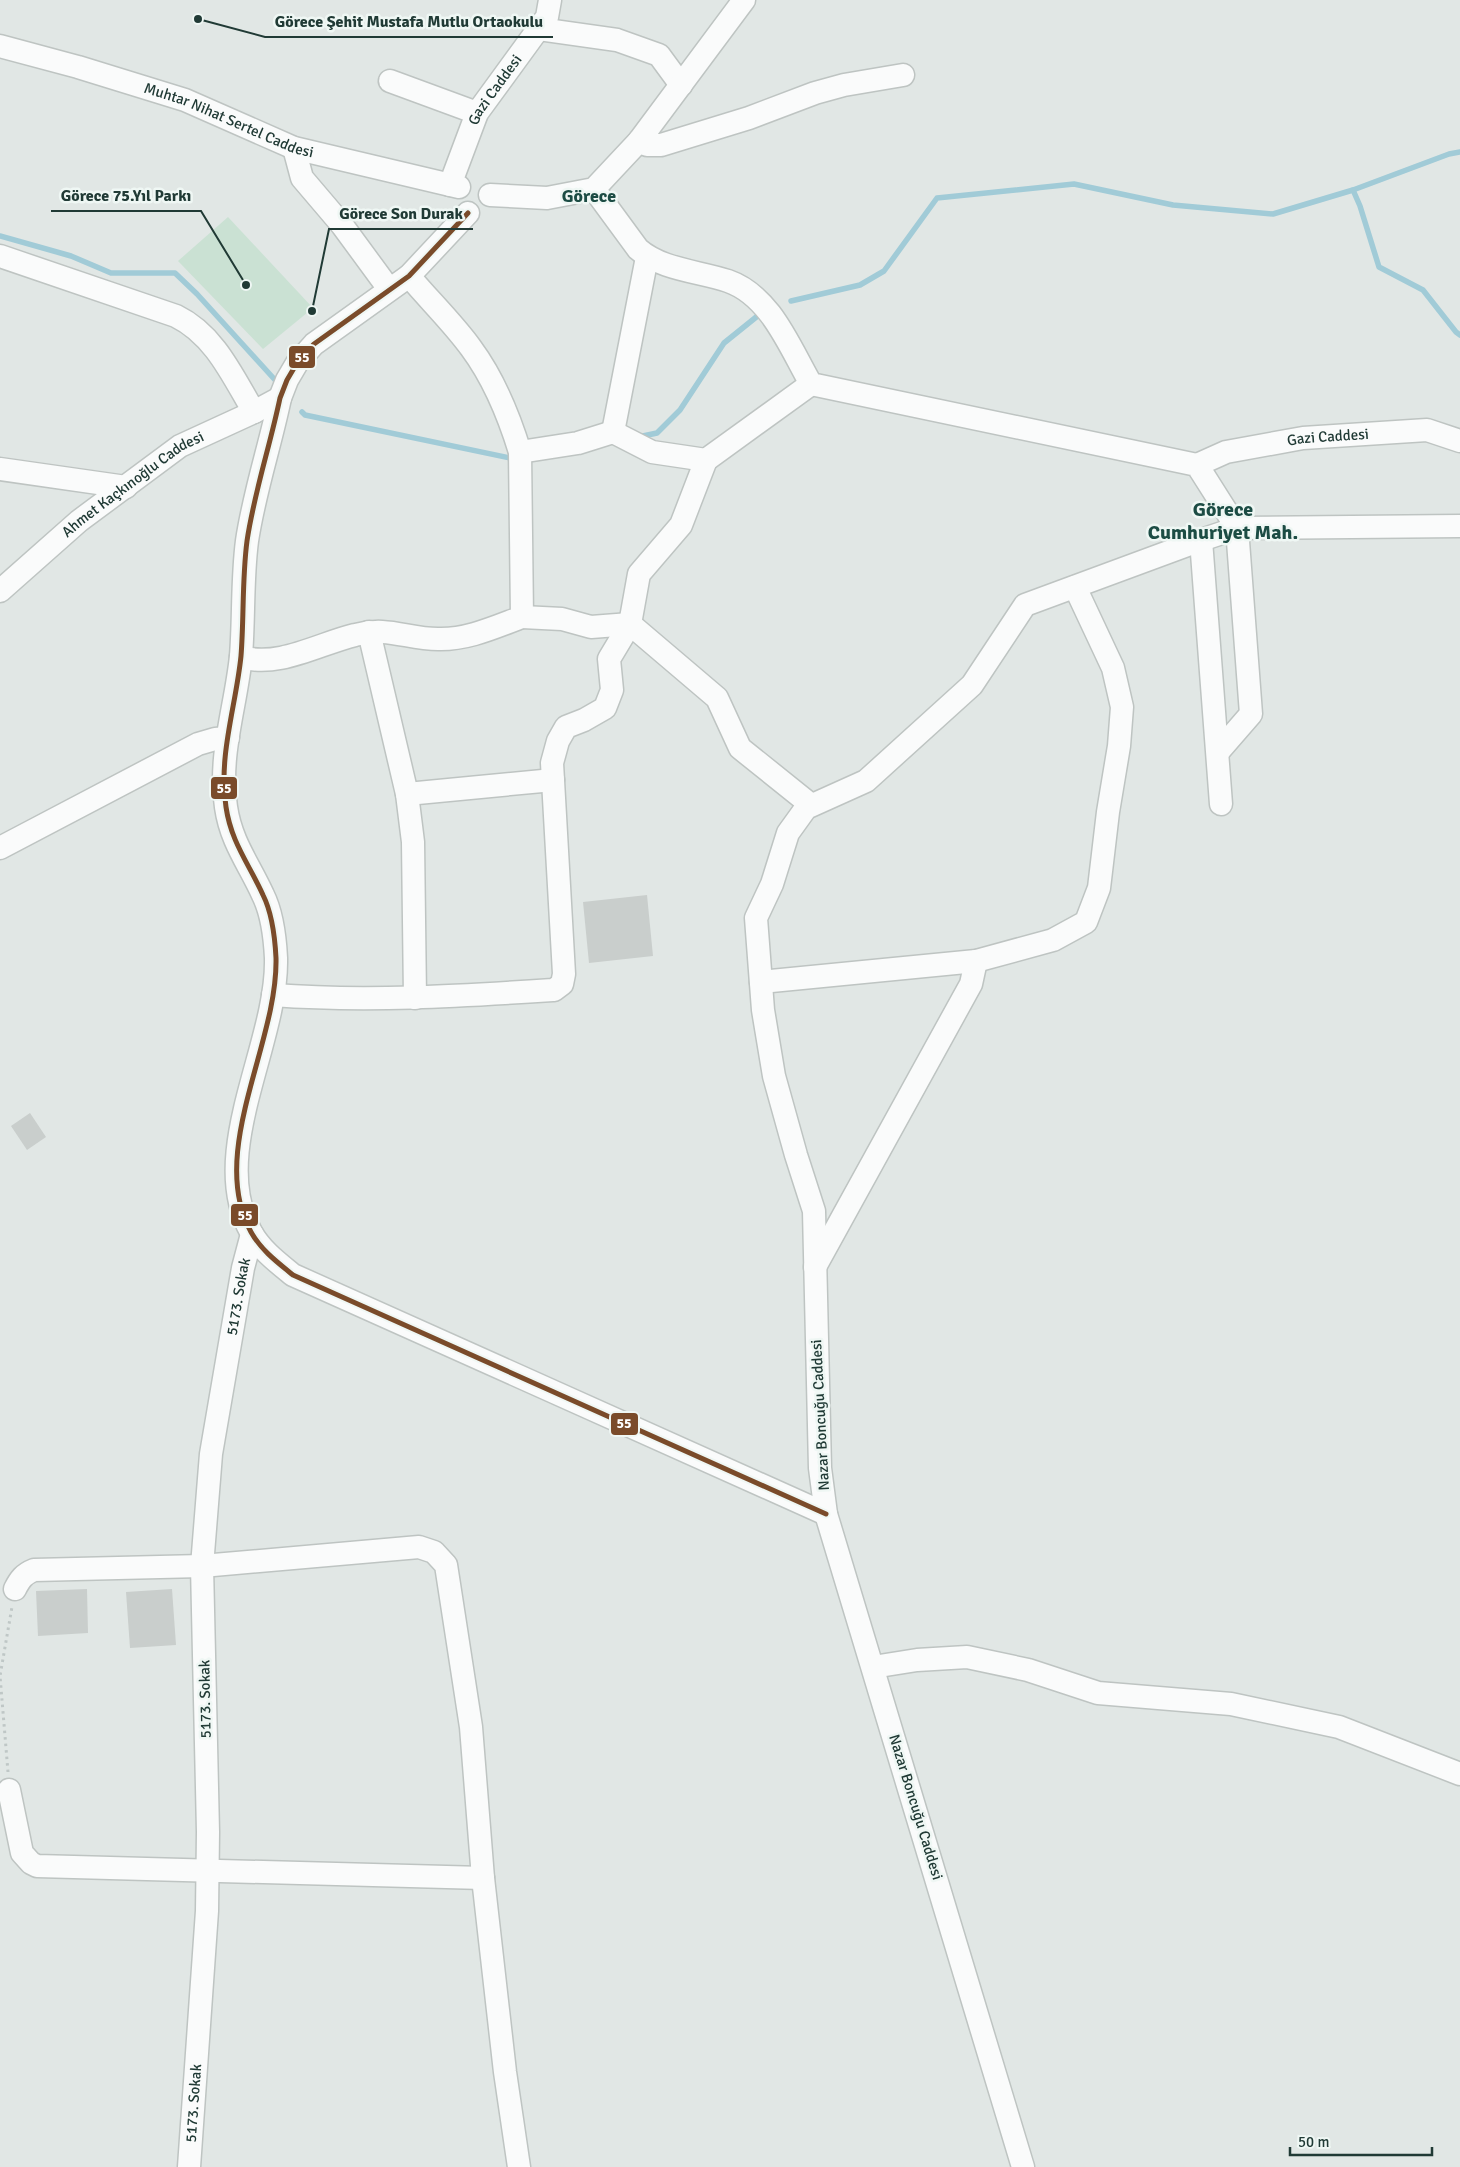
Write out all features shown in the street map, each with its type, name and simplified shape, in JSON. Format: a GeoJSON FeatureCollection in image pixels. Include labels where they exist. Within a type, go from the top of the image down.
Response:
{"type":"FeatureCollection","features":[{"type":"Feature","properties":{"kind":"street","name":"Gazi Caddesi"},"geometry":{"type":"LineString","coordinates":[[455,186],[477,113],[547,17],[550,0]]}},
{"type":"Feature","properties":{"kind":"street"},"geometry":{"type":"LineString","coordinates":[[490,195],[547,198],[594,189],[639,141],[744,0]]}},
{"type":"Feature","properties":{"kind":"street"},"geometry":{"type":"LineString","coordinates":[[538,29],[617,40],[659,55],[682,85]]}},
{"type":"Feature","properties":{"kind":"street","name":"Muhtar Nihat Sertel Caddesi"},"geometry":{"type":"LineString","coordinates":[[0,46],[78,67],[185,100],[294,148],[455,186]]}},
{"type":"Feature","properties":{"kind":"street"},"geometry":{"type":"LineString","coordinates":[[639,141],[647,144],[661,145],[749,118],[815,93],[844,85],[903,75]]}},
{"type":"Feature","properties":{"kind":"street"},"geometry":{"type":"LineString","coordinates":[[390,81],[477,113]]}},
{"type":"Feature","properties":{"kind":"street"},"geometry":{"type":"LineString","coordinates":[[294,148],[302,178],[342,225],[389,289]]}},
{"type":"Feature","properties":{"kind":"street"},"geometry":{"type":"LineString","coordinates":[[468,180],[474,180],[485,184],[490,195],[484,210],[479,213],[468,213],[460,208],[457,202],[455,186],[468,180]]}},
{"type":"Feature","properties":{"kind":"street"},"geometry":{"type":"LineString","coordinates":[[594,189],[638,249],[647,257],[741,287],[767,311],[811,384],[1197,465],[1237,528],[1251,714],[1218,752]]}},
{"type":"Feature","properties":{"kind":"street"},"geometry":{"type":"LineString","coordinates":[[468,213],[408,276],[314,344],[297,363],[287,380],[280,398],[252,513],[244,564],[241,657],[224,767],[226,808],[231,831],[241,857],[264,897],[272,924],[276,958],[273,995],[242,1124],[236,1181],[242,1213],[252,1234],[269,1256],[292,1275],[826,1514]]}},
{"type":"Feature","properties":{"kind":"street"},"geometry":{"type":"LineString","coordinates":[[0,256],[176,316],[191,324],[215,348],[254,412]]}},
{"type":"Feature","properties":{"kind":"street"},"geometry":{"type":"LineString","coordinates":[[623,437],[647,257]]}},
{"type":"Feature","properties":{"kind":"street"},"geometry":{"type":"LineString","coordinates":[[408,276],[471,348],[498,394],[520,452],[522,617]]}},
{"type":"Feature","properties":{"kind":"street"},"geometry":{"type":"LineString","coordinates":[[273,995],[320,999],[415,998],[554,990],[562,984],[564,974],[552,763],[558,741],[566,727],[584,720],[605,708],[612,690],[609,659],[630,624],[639,574],[681,525],[706,460],[811,384]]}},
{"type":"Feature","properties":{"kind":"street","name":"Ahmet Kaçkınoğlu Caddesi"},"geometry":{"type":"LineString","coordinates":[[0,591],[79,521],[180,446],[280,398]]}},
{"type":"Feature","properties":{"kind":"street","name":"Gazi Caddesi"},"geometry":{"type":"LineString","coordinates":[[1197,465],[1226,452],[1303,438],[1427,430],[1455,434]]}},
{"type":"Feature","properties":{"kind":"street"},"geometry":{"type":"LineString","coordinates":[[520,452],[623,437],[652,452],[706,460]]}},
{"type":"Feature","properties":{"kind":"street"},"geometry":{"type":"LineString","coordinates":[[0,469],[126,486]]}},
{"type":"Feature","properties":{"kind":"street"},"geometry":{"type":"LineString","coordinates":[[241,657],[250,660],[272,660],[369,632],[390,631],[421,638],[469,636],[522,617],[562,619],[591,627],[630,624],[717,698],[740,748],[811,805],[866,781],[972,685],[1025,606],[1237,528],[1460,526]]}},
{"type":"Feature","properties":{"kind":"street"},"geometry":{"type":"LineString","coordinates":[[1201,540],[1222,804]]}},
{"type":"Feature","properties":{"kind":"street"},"geometry":{"type":"LineString","coordinates":[[761,982],[976,961],[1053,940],[1086,922],[1099,888],[1108,812],[1119,746],[1122,708],[1114,668],[1075,587]]}},
{"type":"Feature","properties":{"kind":"street"},"geometry":{"type":"LineString","coordinates":[[369,632],[407,794],[412,842],[415,998]]}},
{"type":"Feature","properties":{"kind":"street"},"geometry":{"type":"LineString","coordinates":[[0,848],[198,744],[214,739],[228,738]]}},
{"type":"Feature","properties":{"kind":"street"},"geometry":{"type":"LineString","coordinates":[[407,794],[553,780]]}},
{"type":"Feature","properties":{"kind":"street","name":"Nazar Boncuğu Caddesi"},"geometry":{"type":"LineString","coordinates":[[811,805],[806,808],[788,833],[772,884],[756,918],[764,1010],[774,1076],[796,1156],[814,1211],[820,1468],[826,1514],[1023,2167]]}},
{"type":"Feature","properties":{"kind":"street"},"geometry":{"type":"LineString","coordinates":[[815,1267],[971,984],[976,961]]}},
{"type":"Feature","properties":{"kind":"street","name":"5173. Sokak"},"geometry":{"type":"LineString","coordinates":[[189,2167],[208,1912],[202,1566],[211,1454],[242,1268],[252,1234]]}},
{"type":"Feature","properties":{"kind":"street"},"geometry":{"type":"LineString","coordinates":[[15,1589],[20,1579],[34,1570],[202,1566],[419,1547],[434,1552],[446,1564],[472,1727],[483,1878],[505,2072],[519,2167]]}},
{"type":"Feature","properties":{"kind":"street"},"geometry":{"type":"LineString","coordinates":[[873,1667],[917,1660],[966,1657],[1028,1670],[1098,1693],[1231,1704],[1339,1727],[1460,1774]]}},
{"type":"Feature","properties":{"kind":"street"},"geometry":{"type":"LineString","coordinates":[[9,1790],[22,1853],[31,1863],[37,1866],[483,1878]]}},
{"type":"Feature","properties":{"kind":"path"},"geometry":{"type":"LineString","coordinates":[[9,1790],[0,1676],[15,1589]]}},
{"type":"Feature","properties":{"kind":"green space"},"geometry":{"type":"Polygon","coordinates":[[[228,217],[313,308],[263,349],[178,261],[228,217]]]}},
{"type":"Feature","properties":{"kind":"building"},"geometry":{"type":"Polygon","coordinates":[[[647,895],[653,956],[589,963],[583,902],[647,895]]]}},
{"type":"Feature","properties":{"kind":"building"},"geometry":{"type":"Polygon","coordinates":[[[30,1113],[46,1137],[27,1150],[11,1126],[30,1113]]]}},
{"type":"Feature","properties":{"kind":"building"},"geometry":{"type":"Polygon","coordinates":[[[87,1589],[88,1633],[38,1636],[36,1591],[87,1589]]]}},
{"type":"Feature","properties":{"kind":"building"},"geometry":{"type":"Polygon","coordinates":[[[172,1589],[176,1645],[130,1648],[126,1592],[172,1589]]]}},
{"type":"Feature","properties":{"kind":"waterway"},"geometry":{"type":"LineString","coordinates":[[791,301],[860,285],[884,271],[937,198],[1074,184],[1173,205],[1273,214],[1353,190],[1449,154],[1460,152]]}},
{"type":"Feature","properties":{"kind":"waterway"},"geometry":{"type":"LineString","coordinates":[[1353,190],[1360,206],[1379,267],[1423,290],[1460,335]]}},
{"type":"Feature","properties":{"kind":"waterway"},"geometry":{"type":"LineString","coordinates":[[0,236],[71,256],[111,273],[175,273],[197,294],[276,381]]}},
{"type":"Feature","properties":{"kind":"waterway"},"geometry":{"type":"LineString","coordinates":[[638,437],[657,433],[680,410],[724,343],[760,314]]}},
{"type":"Feature","properties":{"kind":"waterway"},"geometry":{"type":"LineString","coordinates":[[302,412],[305,415],[515,459]]}},
{"type":"Feature","properties":{"kind":"transit line","name":"55"},"geometry":{"type":"LineString","coordinates":[[468,213],[409,276],[314,344],[297,363],[287,380],[280,398],[254,505],[245,555],[241,656],[226,750],[224,788],[228,820],[232,831],[269,910],[276,958],[274,991],[267,1026],[240,1133],[237,1168],[240,1201],[255,1238],[270,1255],[293,1275],[826,1514]]}},
{"type":"Feature","properties":{"kind":"place","name":"Görece Şehit Mustafa Mutlu Ortaokulu"},"geometry":{"type":"Point","coordinates":[198,19]}},
{"type":"Feature","properties":{"kind":"place","name":"Görece 75.Yıl Parkı"},"geometry":{"type":"Point","coordinates":[246,285]}},
{"type":"Feature","properties":{"kind":"place","name":"Görece Son Durak"},"geometry":{"type":"Point","coordinates":[312,311]}},
{"type":"Feature","properties":{"kind":"district","name":"Görece"},"geometry":{"type":"Point","coordinates":[589,196]}},
{"type":"Feature","properties":{"kind":"district","name":"Görece Cumhuriyet Mah."},"geometry":{"type":"Point","coordinates":[1223,520]}}]}
